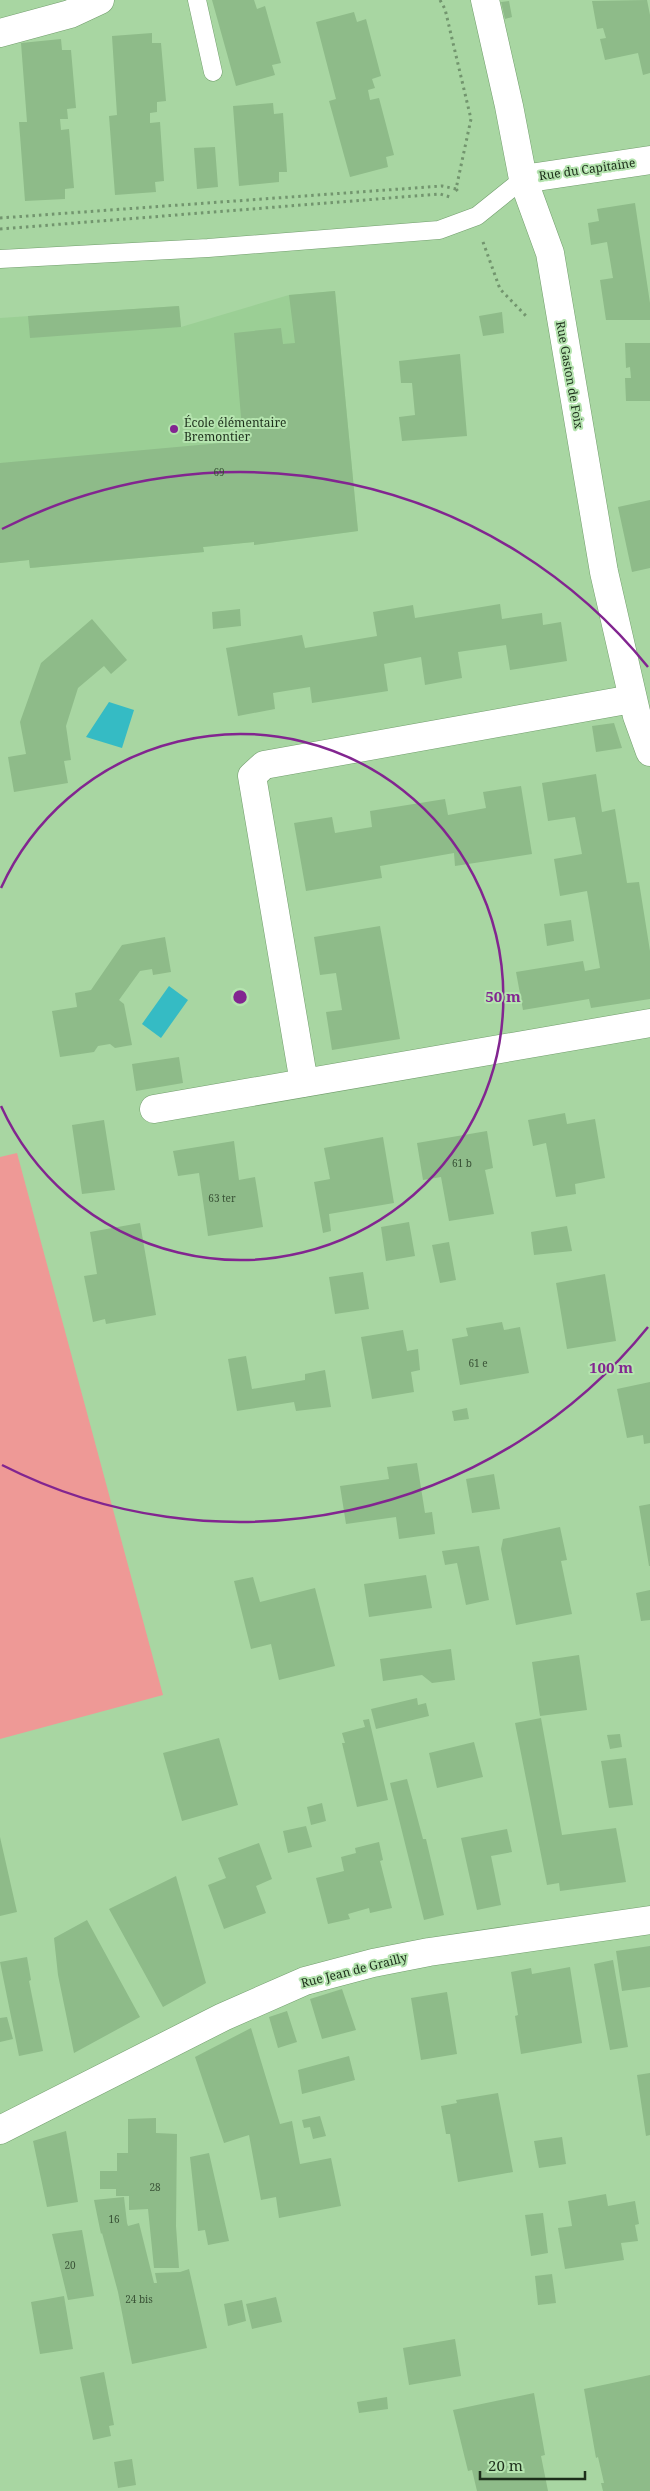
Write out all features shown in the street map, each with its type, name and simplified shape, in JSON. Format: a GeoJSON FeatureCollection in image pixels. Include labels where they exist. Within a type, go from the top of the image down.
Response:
{"type":"FeatureCollection","features":[{"type":"Feature","properties":{"kind":"street"},"geometry":{"type":"LineString","coordinates":[[0,33],[70,14],[100,0]]}},
{"type":"Feature","properties":{"kind":"street","name":"Rue Gaston de Foix"},"geometry":{"type":"LineString","coordinates":[[485,0],[510,106],[523,179],[550,253],[604,572],[632,699],[650,752]]}},
{"type":"Feature","properties":{"kind":"street","name":"Rue du Capitaine"},"geometry":{"type":"LineString","coordinates":[[523,179],[650,160]]}},
{"type":"Feature","properties":{"kind":"street"},"geometry":{"type":"LineString","coordinates":[[304,1083],[252,776],[264,765],[632,699]]}},
{"type":"Feature","properties":{"kind":"street"},"geometry":{"type":"LineString","coordinates":[[154,1109],[650,1023]]}},
{"type":"Feature","properties":{"kind":"street","name":"Rue Jean de Grailly"},"geometry":{"type":"LineString","coordinates":[[0,2130],[223,2017],[305,1981],[373,1963],[428,1952],[650,1920]]}},
{"type":"Feature","properties":{"kind":"lane"},"geometry":{"type":"LineString","coordinates":[[196,0],[213,72]]}},
{"type":"Feature","properties":{"kind":"lane"},"geometry":{"type":"LineString","coordinates":[[0,259],[208,248],[439,230],[476,216],[523,179]]}},
{"type":"Feature","properties":{"kind":"path"},"geometry":{"type":"LineString","coordinates":[[0,218],[442,186],[456,189]]}},
{"type":"Feature","properties":{"kind":"path"},"geometry":{"type":"LineString","coordinates":[[0,229],[440,194],[449,196],[476,216]]}},
{"type":"Feature","properties":{"kind":"shaded area","name":"École élémentaire Bremontier"},"geometry":{"type":"Polygon","coordinates":[[[335,291],[358,531],[254,545],[254,542],[203,547],[204,552],[30,568],[29,560],[0,563],[0,318],[179,306],[181,327],[289,295],[335,291]]]}},
{"type":"Feature","properties":{"kind":"shaded area"},"geometry":{"type":"Polygon","coordinates":[[[17,1153],[163,1695],[0,1739],[0,1157],[17,1153]]]}},
{"type":"Feature","properties":{"kind":"water"},"geometry":{"type":"Polygon","coordinates":[[[109,702],[134,710],[122,748],[86,737],[109,702]]]}},
{"type":"Feature","properties":{"kind":"water"},"geometry":{"type":"Polygon","coordinates":[[[169,986],[188,1000],[161,1038],[142,1024],[169,986]]]}},
{"type":"Feature","properties":{"kind":"building"},"geometry":{"type":"Polygon","coordinates":[[[212,0],[254,0],[257,9],[265,6],[281,63],[272,65],[275,75],[236,86],[212,0]]]}},
{"type":"Feature","properties":{"kind":"building"},"geometry":{"type":"Polygon","coordinates":[[[647,0],[650,15],[650,73],[643,75],[638,53],[605,60],[600,39],[606,38],[603,28],[597,29],[592,1],[647,0]]]}},
{"type":"Feature","properties":{"kind":"building"},"geometry":{"type":"Polygon","coordinates":[[[509,1],[512,17],[505,19],[501,2],[509,1]]]}},
{"type":"Feature","properties":{"kind":"building"},"geometry":{"type":"Polygon","coordinates":[[[354,12],[357,22],[366,19],[381,76],[372,79],[375,88],[368,90],[370,100],[379,98],[394,155],[386,157],[388,167],[350,177],[329,101],[336,99],[316,22],[354,12]]]}},
{"type":"Feature","properties":{"kind":"building"},"geometry":{"type":"Polygon","coordinates":[[[152,33],[152,43],[161,43],[166,101],[157,102],[157,112],[150,113],[150,123],[160,122],[164,181],[155,182],[156,192],[115,195],[109,116],[117,115],[112,36],[152,33]]]}},
{"type":"Feature","properties":{"kind":"building"},"geometry":{"type":"Polygon","coordinates":[[[61,39],[62,50],[71,50],[76,108],[67,109],[68,119],[60,119],[61,130],[69,129],[74,188],[65,189],[65,199],[25,201],[19,122],[27,122],[21,43],[61,39]]]}},
{"type":"Feature","properties":{"kind":"building"},"geometry":{"type":"Polygon","coordinates":[[[273,103],[274,114],[283,113],[287,172],[279,172],[279,182],[239,186],[233,106],[273,103]]]}},
{"type":"Feature","properties":{"kind":"building"},"geometry":{"type":"Polygon","coordinates":[[[215,147],[218,187],[197,189],[194,148],[215,147]]]}},
{"type":"Feature","properties":{"kind":"building"},"geometry":{"type":"Polygon","coordinates":[[[635,203],[650,303],[650,320],[606,320],[600,280],[613,278],[607,242],[591,245],[588,223],[599,221],[597,209],[635,203]]]}},
{"type":"Feature","properties":{"kind":"building"},"geometry":{"type":"Polygon","coordinates":[[[335,291],[358,531],[254,545],[254,542],[203,547],[204,552],[30,568],[29,560],[0,563],[0,463],[243,441],[234,333],[281,328],[283,344],[295,343],[289,295],[335,291]]]}},
{"type":"Feature","properties":{"kind":"building"},"geometry":{"type":"Polygon","coordinates":[[[179,306],[181,327],[30,338],[28,316],[179,306]]]}},
{"type":"Feature","properties":{"kind":"building"},"geometry":{"type":"Polygon","coordinates":[[[502,312],[504,333],[483,336],[479,316],[502,312]]]}},
{"type":"Feature","properties":{"kind":"building"},"geometry":{"type":"Polygon","coordinates":[[[625,343],[650,343],[650,401],[626,401],[625,378],[631,378],[630,367],[626,368],[625,343]]]}},
{"type":"Feature","properties":{"kind":"building"},"geometry":{"type":"Polygon","coordinates":[[[460,354],[467,436],[402,441],[399,417],[415,415],[412,383],[401,383],[399,361],[460,354]]]}},
{"type":"Feature","properties":{"kind":"building"},"geometry":{"type":"Polygon","coordinates":[[[650,500],[650,568],[632,572],[618,507],[650,500]]]}},
{"type":"Feature","properties":{"kind":"building"},"geometry":{"type":"Polygon","coordinates":[[[500,604],[502,619],[542,613],[543,625],[561,622],[567,661],[510,670],[506,645],[458,652],[462,678],[425,685],[421,657],[384,664],[388,691],[312,703],[310,687],[273,693],[275,709],[238,716],[226,648],[302,635],[305,648],[377,636],[373,612],[413,605],[415,618],[500,604]]]}},
{"type":"Feature","properties":{"kind":"building"},"geometry":{"type":"Polygon","coordinates":[[[240,609],[241,626],[213,629],[212,612],[240,609]]]}},
{"type":"Feature","properties":{"kind":"building"},"geometry":{"type":"Polygon","coordinates":[[[92,619],[127,660],[111,674],[104,666],[78,688],[66,726],[71,760],[64,761],[68,783],[14,792],[8,757],[26,754],[20,722],[41,663],[92,619]]]}},
{"type":"Feature","properties":{"kind":"building"},"geometry":{"type":"Polygon","coordinates":[[[614,723],[622,748],[596,752],[592,726],[614,723]]]}},
{"type":"Feature","properties":{"kind":"building"},"geometry":{"type":"Polygon","coordinates":[[[596,774],[602,812],[615,809],[627,883],[639,882],[650,951],[650,999],[591,1008],[589,999],[523,1010],[516,972],[583,961],[585,971],[600,968],[587,891],[560,896],[554,859],[582,854],[575,817],[548,821],[542,783],[596,774]]]}},
{"type":"Feature","properties":{"kind":"building"},"geometry":{"type":"Polygon","coordinates":[[[521,786],[532,854],[455,866],[454,853],[380,866],[382,878],[306,891],[294,823],[332,817],[335,833],[372,827],[370,811],[445,799],[448,815],[486,808],[483,792],[521,786]]]}},
{"type":"Feature","properties":{"kind":"building"},"geometry":{"type":"Polygon","coordinates":[[[571,920],[574,941],[547,946],[544,924],[571,920]]]}},
{"type":"Feature","properties":{"kind":"building"},"geometry":{"type":"Polygon","coordinates":[[[380,926],[400,1039],[332,1050],[326,1012],[342,1010],[336,973],[320,975],[314,937],[380,926]]]}},
{"type":"Feature","properties":{"kind":"building"},"geometry":{"type":"Polygon","coordinates":[[[165,937],[171,972],[153,975],[152,969],[140,971],[119,1000],[124,1004],[132,1045],[115,1048],[110,1044],[98,1046],[94,1052],[60,1057],[52,1011],[77,1007],[75,993],[91,990],[122,945],[165,937]]]}},
{"type":"Feature","properties":{"kind":"building"},"geometry":{"type":"Polygon","coordinates":[[[179,1057],[183,1083],[136,1091],[132,1064],[179,1057]]]}},
{"type":"Feature","properties":{"kind":"building"},"geometry":{"type":"Polygon","coordinates":[[[565,1113],[567,1124],[595,1119],[605,1178],[575,1184],[576,1194],[556,1197],[546,1143],[533,1146],[528,1120],[565,1113]]]}},
{"type":"Feature","properties":{"kind":"building"},"geometry":{"type":"Polygon","coordinates":[[[104,1120],[115,1190],[82,1194],[72,1125],[104,1120]]]}},
{"type":"Feature","properties":{"kind":"building"},"geometry":{"type":"Polygon","coordinates":[[[487,1131],[493,1168],[485,1170],[494,1214],[449,1221],[441,1177],[423,1180],[417,1143],[487,1131]]]}},
{"type":"Feature","properties":{"kind":"building"},"geometry":{"type":"Polygon","coordinates":[[[383,1137],[394,1203],[329,1214],[331,1231],[323,1233],[314,1182],[330,1179],[324,1148],[383,1137]]]}},
{"type":"Feature","properties":{"kind":"building"},"geometry":{"type":"Polygon","coordinates":[[[234,1141],[239,1180],[255,1177],[263,1227],[208,1236],[199,1173],[178,1176],[173,1151],[234,1141]]]}},
{"type":"Feature","properties":{"kind":"building"},"geometry":{"type":"Polygon","coordinates":[[[409,1222],[415,1256],[386,1261],[381,1227],[409,1222]]]}},
{"type":"Feature","properties":{"kind":"building"},"geometry":{"type":"Polygon","coordinates":[[[140,1223],[156,1315],[106,1324],[105,1319],[93,1322],[84,1276],[97,1274],[90,1232],[140,1223]]]}},
{"type":"Feature","properties":{"kind":"building"},"geometry":{"type":"Polygon","coordinates":[[[567,1226],[572,1251],[534,1255],[531,1232],[567,1226]]]}},
{"type":"Feature","properties":{"kind":"building"},"geometry":{"type":"Polygon","coordinates":[[[449,1242],[456,1280],[440,1283],[432,1245],[449,1242]]]}},
{"type":"Feature","properties":{"kind":"building"},"geometry":{"type":"Polygon","coordinates":[[[363,1272],[369,1309],[335,1314],[329,1277],[363,1272]]]}},
{"type":"Feature","properties":{"kind":"building"},"geometry":{"type":"Polygon","coordinates":[[[605,1274],[616,1341],[567,1349],[556,1283],[605,1274]]]}},
{"type":"Feature","properties":{"kind":"building"},"geometry":{"type":"Polygon","coordinates":[[[502,1322],[504,1330],[520,1327],[529,1373],[460,1385],[452,1339],[468,1336],[466,1328],[502,1322]]]}},
{"type":"Feature","properties":{"kind":"building"},"geometry":{"type":"Polygon","coordinates":[[[403,1330],[407,1351],[418,1349],[420,1370],[411,1372],[414,1392],[372,1399],[361,1337],[403,1330]]]}},
{"type":"Feature","properties":{"kind":"building"},"geometry":{"type":"Polygon","coordinates":[[[246,1356],[252,1389],[305,1380],[305,1374],[325,1370],[331,1407],[296,1411],[294,1402],[237,1411],[228,1359],[246,1356]]]}},
{"type":"Feature","properties":{"kind":"building"},"geometry":{"type":"Polygon","coordinates":[[[650,1382],[650,1443],[644,1444],[643,1435],[627,1438],[617,1389],[650,1382]]]}},
{"type":"Feature","properties":{"kind":"building"},"geometry":{"type":"Polygon","coordinates":[[[467,1408],[469,1419],[454,1421],[452,1411],[467,1408]]]}},
{"type":"Feature","properties":{"kind":"building"},"geometry":{"type":"Polygon","coordinates":[[[417,1463],[425,1513],[432,1512],[435,1534],[399,1539],[396,1517],[346,1524],[340,1486],[389,1479],[387,1467],[417,1463]]]}},
{"type":"Feature","properties":{"kind":"building"},"geometry":{"type":"Polygon","coordinates":[[[494,1474],[500,1509],[472,1513],[466,1479],[494,1474]]]}},
{"type":"Feature","properties":{"kind":"building"},"geometry":{"type":"Polygon","coordinates":[[[650,1504],[650,1566],[649,1566],[639,1506],[650,1504]]]}},
{"type":"Feature","properties":{"kind":"building"},"geometry":{"type":"Polygon","coordinates":[[[560,1527],[567,1560],[561,1561],[572,1614],[516,1625],[501,1549],[503,1539],[560,1527]]]}},
{"type":"Feature","properties":{"kind":"building"},"geometry":{"type":"Polygon","coordinates":[[[479,1546],[489,1600],[466,1605],[457,1563],[445,1565],[442,1551],[479,1546]]]}},
{"type":"Feature","properties":{"kind":"building"},"geometry":{"type":"Polygon","coordinates":[[[426,1575],[432,1608],[369,1617],[364,1584],[426,1575]]]}},
{"type":"Feature","properties":{"kind":"building"},"geometry":{"type":"Polygon","coordinates":[[[253,1577],[260,1602],[315,1588],[335,1666],[279,1680],[271,1644],[251,1649],[234,1581],[253,1577]]]}},
{"type":"Feature","properties":{"kind":"building"},"geometry":{"type":"Polygon","coordinates":[[[650,1590],[650,1620],[641,1621],[636,1593],[650,1590]]]}},
{"type":"Feature","properties":{"kind":"building"},"geometry":{"type":"Polygon","coordinates":[[[451,1649],[455,1680],[432,1683],[422,1675],[383,1681],[380,1659],[451,1649]]]}},
{"type":"Feature","properties":{"kind":"building"},"geometry":{"type":"Polygon","coordinates":[[[579,1655],[587,1710],[540,1716],[532,1662],[579,1655]]]}},
{"type":"Feature","properties":{"kind":"building"},"geometry":{"type":"Polygon","coordinates":[[[417,1698],[418,1705],[426,1703],[429,1716],[376,1729],[371,1709],[417,1698]]]}},
{"type":"Feature","properties":{"kind":"building"},"geometry":{"type":"Polygon","coordinates":[[[541,1718],[562,1835],[616,1828],[626,1882],[560,1891],[559,1883],[547,1885],[515,1723],[541,1718]]]}},
{"type":"Feature","properties":{"kind":"building"},"geometry":{"type":"Polygon","coordinates":[[[369,1719],[388,1800],[357,1807],[342,1743],[345,1743],[342,1733],[365,1727],[363,1720],[369,1719]]]}},
{"type":"Feature","properties":{"kind":"building"},"geometry":{"type":"Polygon","coordinates":[[[620,1734],[622,1747],[610,1749],[607,1735],[620,1734]]]}},
{"type":"Feature","properties":{"kind":"building"},"geometry":{"type":"Polygon","coordinates":[[[219,1738],[238,1805],[182,1821],[163,1753],[219,1738]]]}},
{"type":"Feature","properties":{"kind":"building"},"geometry":{"type":"Polygon","coordinates":[[[474,1742],[483,1777],[437,1788],[429,1753],[474,1742]]]}},
{"type":"Feature","properties":{"kind":"building"},"geometry":{"type":"Polygon","coordinates":[[[626,1758],[633,1805],[609,1808],[601,1761],[626,1758]]]}},
{"type":"Feature","properties":{"kind":"building"},"geometry":{"type":"Polygon","coordinates":[[[407,1779],[423,1839],[426,1839],[444,1915],[424,1920],[390,1783],[407,1779]]]}},
{"type":"Feature","properties":{"kind":"building"},"geometry":{"type":"Polygon","coordinates":[[[322,1803],[326,1821],[311,1825],[307,1807],[322,1803]]]}},
{"type":"Feature","properties":{"kind":"building"},"geometry":{"type":"Polygon","coordinates":[[[306,1826],[312,1847],[288,1853],[283,1831],[306,1826]]]}},
{"type":"Feature","properties":{"kind":"building"},"geometry":{"type":"Polygon","coordinates":[[[507,1829],[512,1852],[491,1856],[501,1905],[477,1910],[461,1838],[507,1829]]]}},
{"type":"Feature","properties":{"kind":"building"},"geometry":{"type":"Polygon","coordinates":[[[0,1837],[17,1912],[0,1916],[0,1837]]]}},
{"type":"Feature","properties":{"kind":"building"},"geometry":{"type":"Polygon","coordinates":[[[379,1842],[383,1860],[380,1861],[392,1908],[370,1913],[369,1908],[348,1914],[350,1919],[328,1924],[316,1878],[344,1871],[341,1857],[356,1853],[355,1848],[379,1842]]]}},
{"type":"Feature","properties":{"kind":"building"},"geometry":{"type":"Polygon","coordinates":[[[259,1843],[272,1879],[256,1886],[266,1913],[224,1929],[208,1885],[226,1878],[218,1858],[259,1843]]]}},
{"type":"Feature","properties":{"kind":"building"},"geometry":{"type":"Polygon","coordinates":[[[176,1876],[206,1983],[163,2007],[109,1909],[176,1876]]]}},
{"type":"Feature","properties":{"kind":"building"},"geometry":{"type":"Polygon","coordinates":[[[87,1920],[140,2017],[74,2053],[58,1975],[54,1938],[87,1920]]]}},
{"type":"Feature","properties":{"kind":"building"},"geometry":{"type":"Polygon","coordinates":[[[650,1946],[650,1987],[622,1991],[616,1951],[650,1946]]]}},
{"type":"Feature","properties":{"kind":"building"},"geometry":{"type":"Polygon","coordinates":[[[27,1957],[31,1980],[29,1981],[43,2051],[19,2056],[0,1962],[27,1957]]]}},
{"type":"Feature","properties":{"kind":"building"},"geometry":{"type":"Polygon","coordinates":[[[613,1960],[628,2047],[610,2050],[594,1964],[613,1960]]]}},
{"type":"Feature","properties":{"kind":"building"},"geometry":{"type":"Polygon","coordinates":[[[570,1967],[582,2043],[521,2054],[515,2016],[518,2015],[511,1972],[531,1968],[532,1974],[570,1967]]]}},
{"type":"Feature","properties":{"kind":"building"},"geometry":{"type":"Polygon","coordinates":[[[342,1989],[356,2030],[322,2039],[310,1999],[342,1989]]]}},
{"type":"Feature","properties":{"kind":"building"},"geometry":{"type":"Polygon","coordinates":[[[447,1992],[457,2054],[421,2060],[411,1998],[447,1992]]]}},
{"type":"Feature","properties":{"kind":"building"},"geometry":{"type":"Polygon","coordinates":[[[287,2011],[297,2042],[278,2048],[269,2017],[287,2011]]]}},
{"type":"Feature","properties":{"kind":"building"},"geometry":{"type":"Polygon","coordinates":[[[7,2017],[13,2039],[0,2042],[0,2018],[7,2017]]]}},
{"type":"Feature","properties":{"kind":"building"},"geometry":{"type":"Polygon","coordinates":[[[251,2028],[280,2124],[292,2121],[300,2164],[331,2158],[341,2206],[279,2218],[276,2197],[261,2200],[249,2135],[224,2143],[195,2057],[251,2028]]]}},
{"type":"Feature","properties":{"kind":"building"},"geometry":{"type":"Polygon","coordinates":[[[349,2056],[355,2080],[302,2094],[298,2070],[349,2056]]]}},
{"type":"Feature","properties":{"kind":"building"},"geometry":{"type":"Polygon","coordinates":[[[650,2073],[650,2135],[646,2136],[637,2075],[650,2073]]]}},
{"type":"Feature","properties":{"kind":"building"},"geometry":{"type":"Polygon","coordinates":[[[498,2093],[513,2172],[458,2182],[450,2134],[446,2134],[441,2106],[457,2103],[456,2100],[498,2093]]]}},
{"type":"Feature","properties":{"kind":"building"},"geometry":{"type":"Polygon","coordinates":[[[320,2116],[326,2136],[313,2139],[310,2127],[304,2128],[302,2120],[320,2116]]]}},
{"type":"Feature","properties":{"kind":"building"},"geometry":{"type":"Polygon","coordinates":[[[156,2118],[156,2133],[177,2134],[176,2226],[179,2268],[154,2268],[148,2209],[129,2210],[129,2196],[116,2196],[116,2189],[100,2189],[100,2171],[117,2171],[117,2153],[128,2153],[128,2119],[156,2118]]]}},
{"type":"Feature","properties":{"kind":"building"},"geometry":{"type":"Polygon","coordinates":[[[66,2131],[78,2202],[47,2207],[33,2141],[66,2131]]]}},
{"type":"Feature","properties":{"kind":"building"},"geometry":{"type":"Polygon","coordinates":[[[562,2137],[566,2164],[539,2168],[534,2141],[562,2137]]]}},
{"type":"Feature","properties":{"kind":"building"},"geometry":{"type":"Polygon","coordinates":[[[209,2153],[229,2241],[208,2245],[205,2230],[198,2231],[190,2157],[209,2153]]]}},
{"type":"Feature","properties":{"kind":"building"},"geometry":{"type":"Polygon","coordinates":[[[606,2194],[608,2206],[635,2201],[639,2224],[635,2225],[638,2241],[621,2243],[624,2260],[565,2269],[558,2228],[572,2226],[568,2201],[606,2194]]]}},
{"type":"Feature","properties":{"kind":"building"},"geometry":{"type":"Polygon","coordinates":[[[124,2197],[128,2226],[139,2223],[154,2283],[157,2283],[155,2273],[180,2272],[189,2269],[207,2348],[132,2364],[118,2292],[101,2234],[94,2200],[124,2197]]]}},
{"type":"Feature","properties":{"kind":"building"},"geometry":{"type":"Polygon","coordinates":[[[543,2213],[548,2253],[531,2256],[525,2215],[543,2213]]]}},
{"type":"Feature","properties":{"kind":"building"},"geometry":{"type":"Polygon","coordinates":[[[82,2230],[94,2296],[68,2300],[52,2234],[82,2230]]]}},
{"type":"Feature","properties":{"kind":"building"},"geometry":{"type":"Polygon","coordinates":[[[552,2274],[556,2303],[538,2305],[535,2276],[552,2274]]]}},
{"type":"Feature","properties":{"kind":"building"},"geometry":{"type":"Polygon","coordinates":[[[64,2296],[73,2349],[40,2354],[31,2302],[64,2296]]]}},
{"type":"Feature","properties":{"kind":"building"},"geometry":{"type":"Polygon","coordinates":[[[276,2297],[282,2322],[252,2329],[246,2304],[276,2297]]]}},
{"type":"Feature","properties":{"kind":"building"},"geometry":{"type":"Polygon","coordinates":[[[242,2300],[246,2321],[228,2326],[224,2304],[242,2300]]]}},
{"type":"Feature","properties":{"kind":"building"},"geometry":{"type":"Polygon","coordinates":[[[455,2339],[461,2376],[409,2385],[403,2348],[455,2339]]]}},
{"type":"Feature","properties":{"kind":"building"},"geometry":{"type":"Polygon","coordinates":[[[104,2372],[114,2425],[109,2426],[111,2436],[93,2440],[80,2377],[104,2372]]]}},
{"type":"Feature","properties":{"kind":"building"},"geometry":{"type":"Polygon","coordinates":[[[650,2375],[650,2491],[603,2491],[601,2483],[604,2483],[598,2457],[596,2458],[584,2389],[650,2375]]]}},
{"type":"Feature","properties":{"kind":"building"},"geometry":{"type":"Polygon","coordinates":[[[534,2393],[545,2455],[541,2456],[548,2491],[477,2491],[472,2470],[468,2471],[453,2410],[534,2393]]]}},
{"type":"Feature","properties":{"kind":"building"},"geometry":{"type":"Polygon","coordinates":[[[387,2397],[388,2409],[359,2413],[357,2402],[387,2397]]]}},
{"type":"Feature","properties":{"kind":"building"},"geometry":{"type":"Polygon","coordinates":[[[132,2459],[136,2485],[118,2488],[114,2462],[132,2459]]]}},
{"type":"Feature","properties":{"kind":"place","name":"École élémentaire Bremontier"},"geometry":{"type":"Point","coordinates":[174,429]}}]}
